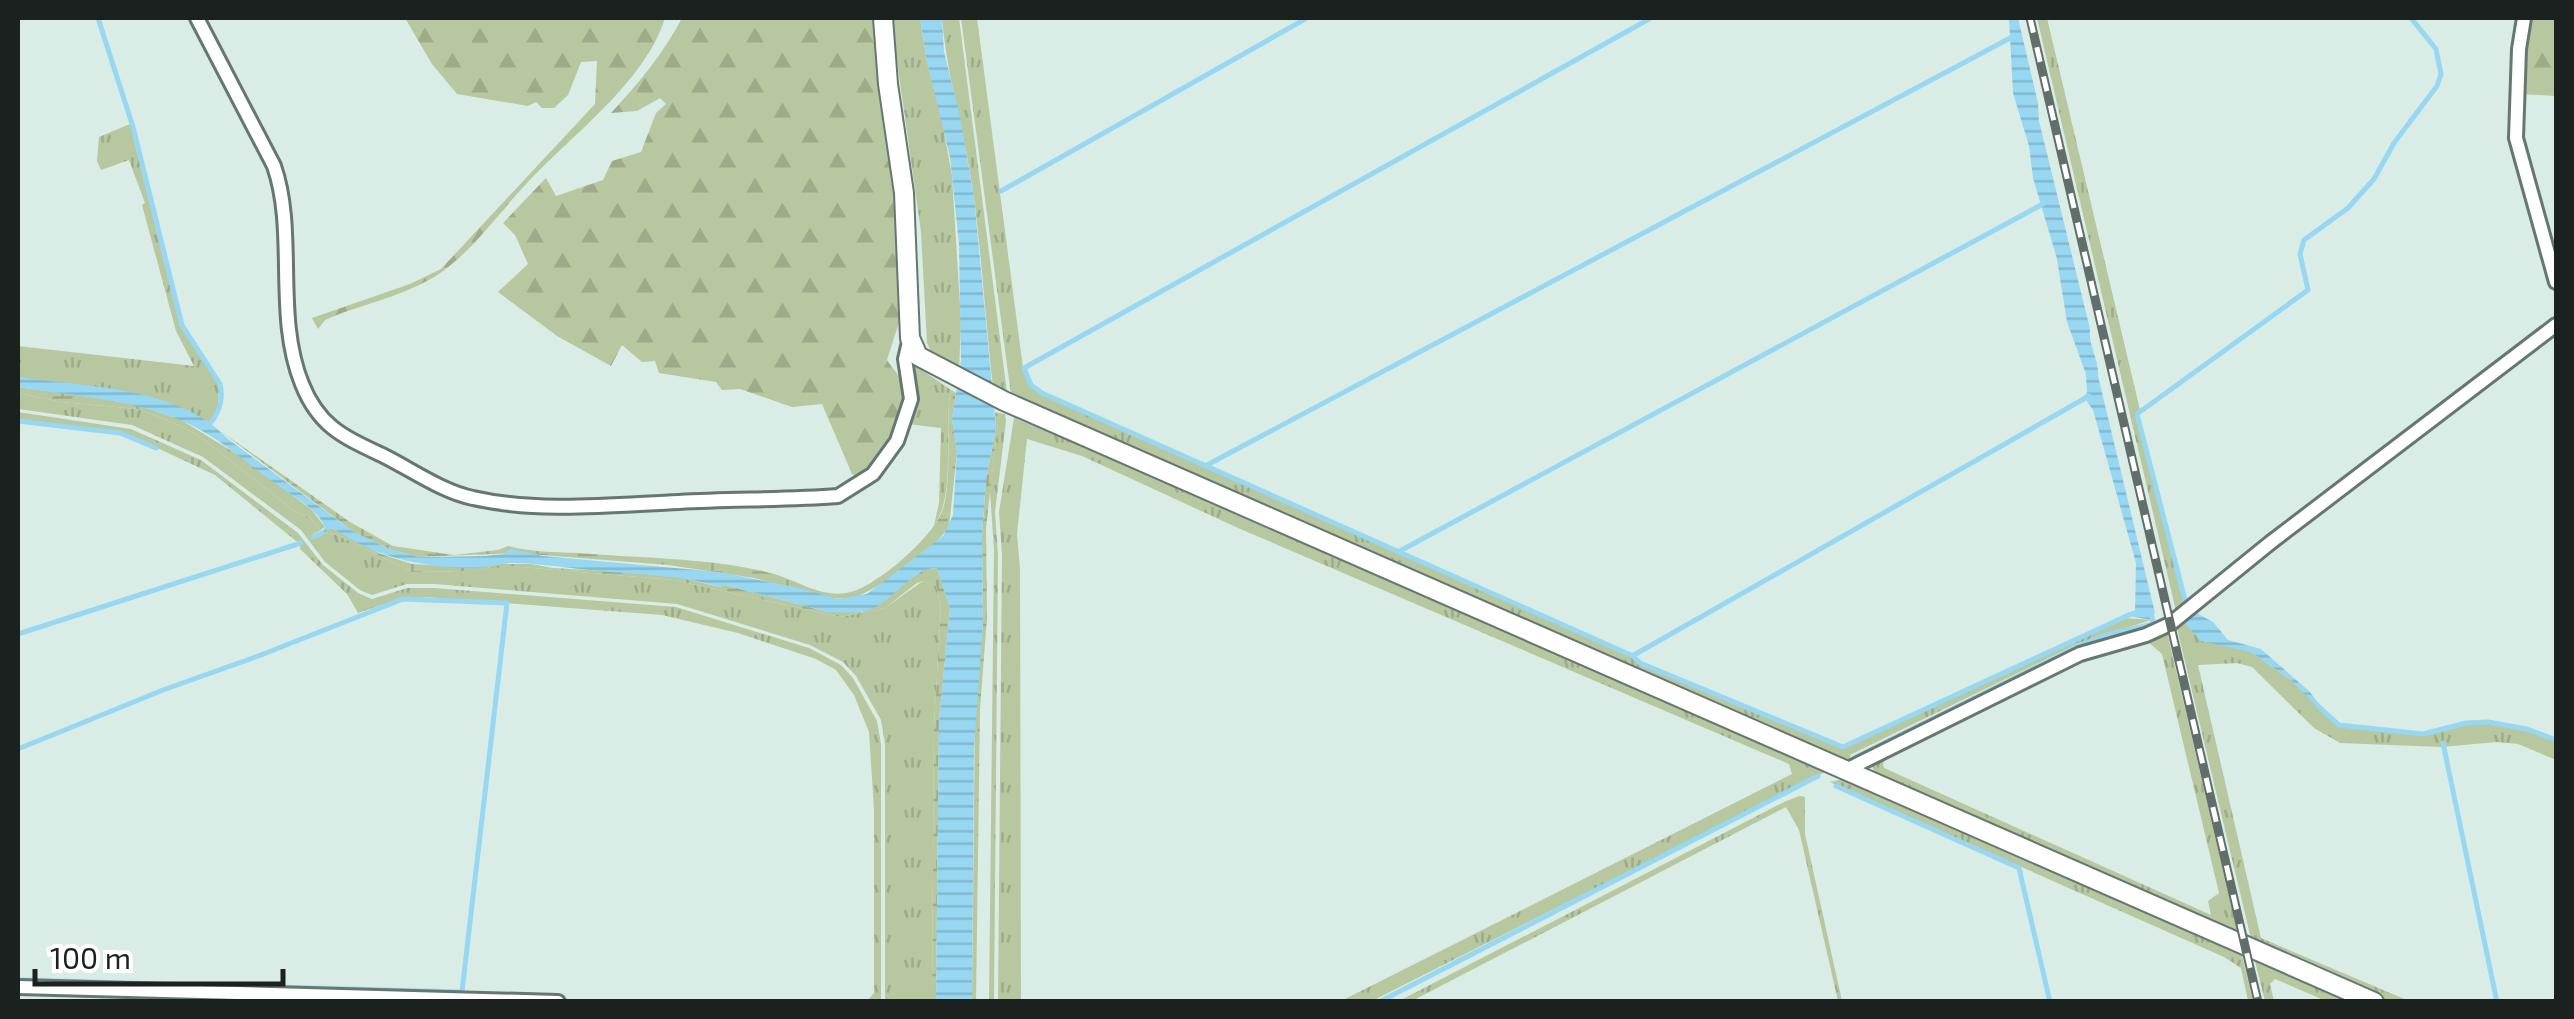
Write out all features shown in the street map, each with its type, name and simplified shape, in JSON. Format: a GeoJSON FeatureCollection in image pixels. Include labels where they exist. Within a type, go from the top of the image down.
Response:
{"type":"FeatureCollection","features":[{"type":"Feature","properties":{"kind":"main road"},"geometry":{"type":"LineString","coordinates":[[883,18],[904,193],[910,338],[918,356],[1004,400],[2374,1002]]}},
{"type":"Feature","properties":{"kind":"street"},"geometry":{"type":"LineString","coordinates":[[196,18],[274,166],[282,190],[289,316],[299,378],[310,402],[322,420],[342,437],[471,498],[593,506],[838,496],[873,474],[898,441],[911,399],[905,359],[910,338]]}},
{"type":"Feature","properties":{"kind":"street"},"geometry":{"type":"LineString","coordinates":[[2524,18],[2516,138],[2556,282]]}},
{"type":"Feature","properties":{"kind":"street"},"geometry":{"type":"LineString","coordinates":[[1846,770],[2080,654],[2170,624],[2556,325]]}},
{"type":"Feature","properties":{"kind":"street"},"geometry":{"type":"LineString","coordinates":[[18,988],[558,1002]]}},
{"type":"Feature","properties":{"kind":"green space"},"geometry":{"type":"Polygon","coordinates":[[[405,18],[665,18],[655,41],[625,85],[455,261],[419,285],[325,320],[318,329],[312,318],[410,284],[441,269],[595,104],[597,61],[581,62],[568,95],[554,108],[542,108],[536,102],[528,106],[457,94],[432,64],[405,18]]]}},
{"type":"Feature","properties":{"kind":"green space"},"geometry":{"type":"Polygon","coordinates":[[[682,18],[876,18],[896,183],[902,313],[887,360],[901,380],[905,407],[895,434],[877,459],[857,477],[852,474],[822,404],[792,407],[740,389],[722,390],[716,382],[659,373],[655,361],[642,362],[622,345],[611,366],[557,336],[498,292],[528,264],[515,235],[503,223],[546,178],[556,196],[603,180],[612,161],[641,152],[656,113],[666,104],[660,98],[637,111],[611,113],[650,68],[682,18]]]}},
{"type":"Feature","properties":{"kind":"green space"},"geometry":{"type":"Polygon","coordinates":[[[891,18],[920,18],[941,115],[952,176],[961,321],[959,372],[934,359],[927,343],[921,232],[891,18]]]}},
{"type":"Feature","properties":{"kind":"green space"},"geometry":{"type":"Polygon","coordinates":[[[942,18],[959,18],[1007,393],[993,388],[974,198],[942,18]]]}},
{"type":"Feature","properties":{"kind":"green space"},"geometry":{"type":"Polygon","coordinates":[[[961,18],[977,18],[1023,368],[1031,386],[1041,394],[1632,657],[1640,664],[1842,748],[2124,618],[2151,620],[2079,643],[1850,755],[1851,760],[1846,761],[1011,395],[961,18]]]}},
{"type":"Feature","properties":{"kind":"green space"},"geometry":{"type":"Polygon","coordinates":[[[2037,18],[2047,18],[2140,410],[2136,414],[2184,605],[2176,611],[2037,18]]]}},
{"type":"Feature","properties":{"kind":"green space"},"geometry":{"type":"Polygon","coordinates":[[[2529,18],[2556,18],[2556,96],[2520,94],[2529,18]]]}},
{"type":"Feature","properties":{"kind":"green space"},"geometry":{"type":"Polygon","coordinates":[[[130,124],[180,326],[219,385],[218,411],[209,422],[153,399],[18,377],[18,346],[194,366],[176,331],[142,205],[145,203],[129,160],[101,170],[97,161],[99,137],[130,124]]]}},
{"type":"Feature","properties":{"kind":"green space"},"geometry":{"type":"Polygon","coordinates":[[[913,356],[919,368],[951,390],[945,496],[934,526],[939,503],[941,428],[908,424],[907,359],[913,356]]]}},
{"type":"Feature","properties":{"kind":"green space"},"geometry":{"type":"Polygon","coordinates":[[[18,387],[133,403],[181,420],[240,456],[312,510],[325,527],[321,530],[199,436],[174,423],[138,409],[61,402],[18,393],[18,387]]]}},
{"type":"Feature","properties":{"kind":"green space"},"geometry":{"type":"Polygon","coordinates":[[[951,390],[956,393],[952,419],[957,452],[949,527],[934,545],[887,581],[853,599],[668,565],[517,553],[419,557],[389,549],[354,532],[219,430],[350,522],[393,546],[454,555],[508,546],[702,562],[774,574],[836,594],[857,590],[884,574],[911,551],[939,518],[947,491],[951,390]]]}},
{"type":"Feature","properties":{"kind":"green space"},"geometry":{"type":"Polygon","coordinates":[[[18,393],[61,402],[138,409],[174,423],[199,436],[297,513],[309,517],[321,530],[313,534],[314,539],[322,533],[335,534],[412,572],[477,571],[509,566],[674,580],[840,617],[885,608],[923,581],[936,586],[941,607],[934,726],[932,1001],[885,1001],[885,744],[881,720],[856,676],[843,662],[810,645],[677,604],[434,584],[407,584],[372,595],[325,562],[301,530],[203,457],[132,425],[18,409],[18,393]]]}},
{"type":"Feature","properties":{"kind":"green space"},"geometry":{"type":"Polygon","coordinates":[[[18,412],[131,429],[201,460],[298,533],[323,565],[358,593],[372,599],[407,588],[434,588],[676,607],[809,648],[841,665],[853,678],[877,721],[881,744],[881,1001],[867,1001],[874,993],[874,809],[869,732],[854,695],[836,670],[816,659],[738,633],[662,615],[426,597],[399,599],[358,613],[347,594],[300,549],[301,542],[215,475],[121,432],[18,420],[18,412]]]}},
{"type":"Feature","properties":{"kind":"green space"},"geometry":{"type":"Polygon","coordinates":[[[995,412],[999,413],[986,528],[976,1001],[972,1002],[975,708],[983,624],[982,536],[995,412]]]}},
{"type":"Feature","properties":{"kind":"green space"},"geometry":{"type":"Polygon","coordinates":[[[999,413],[1005,414],[1006,421],[995,512],[998,555],[994,1001],[989,1002],[994,550],[990,491],[999,413]]]}},
{"type":"Feature","properties":{"kind":"green space"},"geometry":{"type":"Polygon","coordinates":[[[1014,418],[1825,772],[1372,1001],[1341,1001],[1792,774],[1789,764],[1238,528],[1082,456],[1027,439],[1017,534],[1021,1001],[998,1001],[1002,555],[999,512],[1014,418]]]}},
{"type":"Feature","properties":{"kind":"green space"},"geometry":{"type":"Polygon","coordinates":[[[332,528],[381,554],[412,564],[476,568],[486,564],[531,564],[672,575],[828,612],[862,612],[925,569],[937,568],[950,608],[939,721],[936,1001],[932,1001],[934,726],[941,607],[936,586],[923,581],[885,608],[840,617],[674,580],[509,566],[477,571],[412,572],[335,534],[322,533],[332,528]]]}},
{"type":"Feature","properties":{"kind":"green space"},"geometry":{"type":"Polygon","coordinates":[[[2183,621],[2198,636],[2251,652],[2291,680],[2339,726],[2423,735],[2488,723],[2527,730],[2556,741],[2556,760],[2518,744],[2496,742],[2442,747],[2340,743],[2314,728],[2252,667],[2237,663],[2198,665],[2261,938],[2409,1001],[2385,1001],[2252,943],[2176,624],[2183,621]]]}},
{"type":"Feature","properties":{"kind":"green space"},"geometry":{"type":"Polygon","coordinates":[[[2167,632],[2238,934],[1876,775],[1871,764],[1892,752],[1883,763],[1884,768],[2211,915],[2208,901],[2219,893],[2162,654],[2148,642],[2167,632]]]}},
{"type":"Feature","properties":{"kind":"green space"},"geometry":{"type":"Polygon","coordinates":[[[1843,779],[2242,956],[2253,1001],[2248,1001],[2241,968],[2224,957],[1830,782],[1843,779]]]}},
{"type":"Feature","properties":{"kind":"green space"},"geometry":{"type":"Polygon","coordinates":[[[1805,797],[1805,834],[1842,1001],[1838,1001],[1799,830],[1786,807],[1412,1001],[1397,1002],[1786,801],[1805,797]]]}},
{"type":"Feature","properties":{"kind":"green space"},"geometry":{"type":"Polygon","coordinates":[[[2255,961],[2347,1001],[2326,1001],[2275,979],[2270,984],[2274,1001],[2265,1001],[2255,961]]]}},
{"type":"Feature","properties":{"kind":"water"},"geometry":{"type":"Polygon","coordinates":[[[920,18],[942,18],[944,52],[974,197],[996,428],[986,480],[982,536],[983,624],[974,748],[972,1001],[936,1001],[939,721],[950,608],[937,568],[920,573],[878,606],[864,611],[828,612],[725,585],[674,577],[509,563],[470,568],[415,563],[381,553],[333,528],[322,533],[325,527],[309,507],[217,440],[176,418],[109,400],[18,387],[18,377],[101,387],[184,408],[354,532],[389,549],[419,557],[485,556],[511,549],[543,556],[719,572],[838,599],[867,594],[943,536],[953,515],[957,452],[952,419],[961,361],[959,244],[950,157],[920,18]]]}},
{"type":"Feature","properties":{"kind":"water"},"geometry":{"type":"Polygon","coordinates":[[[2009,18],[2018,18],[2155,613],[2151,620],[2123,615],[2135,610],[2136,563],[2093,410],[2083,396],[2087,394],[2086,374],[2067,322],[2057,259],[2013,93],[2009,18]]]}},
{"type":"Feature","properties":{"kind":"water"},"geometry":{"type":"Polygon","coordinates":[[[2193,611],[2213,622],[2228,640],[2261,649],[2309,691],[2324,710],[2251,652],[2201,641],[2183,621],[2193,611]]]}},
{"type":"Feature","properties":{"kind":"waterway"},"geometry":{"type":"LineString","coordinates":[[98,18],[133,127],[182,325],[220,384],[219,407],[207,427]]}},
{"type":"Feature","properties":{"kind":"waterway"},"geometry":{"type":"LineString","coordinates":[[1001,191],[1307,18]]}},
{"type":"Feature","properties":{"kind":"waterway"},"geometry":{"type":"LineString","coordinates":[[1651,18],[1024,368],[1031,385],[1633,656],[1640,663],[1843,747],[2129,615]]}},
{"type":"Feature","properties":{"kind":"waterway"},"geometry":{"type":"LineString","coordinates":[[2185,600],[2137,414],[2308,290],[2300,254],[2304,240],[2348,208],[2374,179],[2394,143],[2437,86],[2441,74],[2436,49],[2411,18]]}},
{"type":"Feature","properties":{"kind":"waterway"},"geometry":{"type":"LineString","coordinates":[[1207,465],[2014,36]]}},
{"type":"Feature","properties":{"kind":"waterway"},"geometry":{"type":"LineString","coordinates":[[1398,552],[2043,204]]}},
{"type":"Feature","properties":{"kind":"waterway"},"geometry":{"type":"LineString","coordinates":[[1634,655],[2089,396]]}},
{"type":"Feature","properties":{"kind":"waterway"},"geometry":{"type":"LineString","coordinates":[[18,421],[120,433],[156,448]]}},
{"type":"Feature","properties":{"kind":"waterway"},"geometry":{"type":"LineString","coordinates":[[313,537],[322,533]]}},
{"type":"Feature","properties":{"kind":"waterway"},"geometry":{"type":"LineString","coordinates":[[18,634],[301,543]]}},
{"type":"Feature","properties":{"kind":"waterway"},"geometry":{"type":"LineString","coordinates":[[18,749],[403,599],[507,603],[461,1000]]}},
{"type":"Feature","properties":{"kind":"waterway"},"geometry":{"type":"LineString","coordinates":[[1854,758],[2081,645],[2153,624],[2152,617]]}},
{"type":"Feature","properties":{"kind":"waterway"},"geometry":{"type":"LineString","coordinates":[[2318,706],[2339,725],[2423,734],[2466,723],[2488,722],[2527,729],[2556,740]]}},
{"type":"Feature","properties":{"kind":"waterway"},"geometry":{"type":"LineString","coordinates":[[2443,743],[2497,1002]]}},
{"type":"Feature","properties":{"kind":"waterway"},"geometry":{"type":"LineString","coordinates":[[1379,1002],[1818,776]]}},
{"type":"Feature","properties":{"kind":"waterway"},"geometry":{"type":"LineString","coordinates":[[1836,786],[2019,868],[2050,1002]]}},
{"type":"Feature","properties":{"kind":"waterway"},"geometry":{"type":"LineString","coordinates":[[18,980],[462,992]]}},
{"type":"Feature","properties":{"kind":"railway"},"geometry":{"type":"LineString","coordinates":[[2030,18],[2258,1002]]}}]}
